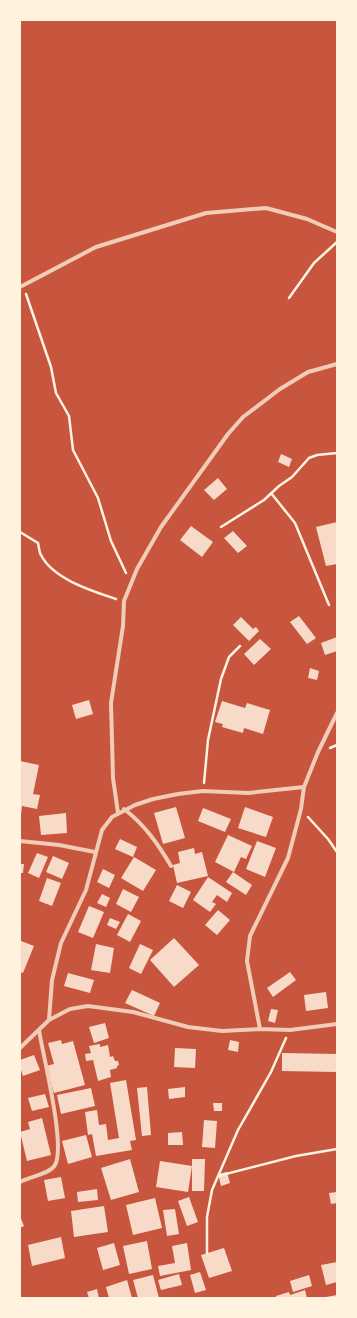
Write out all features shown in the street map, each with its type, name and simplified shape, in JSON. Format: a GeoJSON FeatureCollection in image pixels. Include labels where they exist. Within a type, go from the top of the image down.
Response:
{"type":"FeatureCollection","features":[{"type":"Feature","properties":{"kind":"street"},"geometry":{"type":"LineString","coordinates":[[21,287],[96,247],[206,213],[266,208],[307,219],[337,232]]}},
{"type":"Feature","properties":{"kind":"street"},"geometry":{"type":"LineString","coordinates":[[118,813],[113,778],[111,721],[124,601],[131,582],[161,527],[228,434],[243,417],[280,389],[308,372],[337,364]]}},
{"type":"Feature","properties":{"kind":"street"},"geometry":{"type":"LineString","coordinates":[[260,1029],[247,961],[250,936],[288,858],[301,809],[304,787],[318,752],[337,713]]}},
{"type":"Feature","properties":{"kind":"street"},"geometry":{"type":"LineString","coordinates":[[49,1020],[52,980],[61,943],[86,890],[102,830],[118,813],[124,809],[153,799],[178,794],[203,792],[248,793],[304,787]]}},
{"type":"Feature","properties":{"kind":"street"},"geometry":{"type":"LineString","coordinates":[[124,809],[144,827],[156,841],[171,866]]}},
{"type":"Feature","properties":{"kind":"street"},"geometry":{"type":"LineString","coordinates":[[20,841],[59,845],[95,852]]}},
{"type":"Feature","properties":{"kind":"street"},"geometry":{"type":"LineString","coordinates":[[20,1048],[49,1020],[70,1009],[88,1006],[132,1012],[188,1027],[222,1031],[260,1029],[290,1030],[337,1024]]}},
{"type":"Feature","properties":{"kind":"street"},"geometry":{"type":"LineString","coordinates":[[20,1182],[29,1177],[47,1171],[55,1166],[57,1158],[57,1118],[43,1056],[39,1030]]}},
{"type":"Feature","properties":{"kind":"path"},"geometry":{"type":"LineString","coordinates":[[289,298],[296,286],[314,263],[337,242]]}},
{"type":"Feature","properties":{"kind":"path"},"geometry":{"type":"LineString","coordinates":[[21,287],[51,367],[56,393],[69,416],[70,435],[73,450],[87,480],[98,498],[111,541],[131,582]]}},
{"type":"Feature","properties":{"kind":"path"},"geometry":{"type":"LineString","coordinates":[[221,527],[264,500],[292,477],[309,458],[317,454],[337,453]]}},
{"type":"Feature","properties":{"kind":"path"},"geometry":{"type":"LineString","coordinates":[[271,493],[295,523],[329,605]]}},
{"type":"Feature","properties":{"kind":"path"},"geometry":{"type":"LineString","coordinates":[[20,532],[38,543],[41,555],[51,567],[66,578],[86,589],[124,601]]}},
{"type":"Feature","properties":{"kind":"path"},"geometry":{"type":"LineString","coordinates":[[203,792],[208,740],[221,679],[229,657],[240,646]]}},
{"type":"Feature","properties":{"kind":"path"},"geometry":{"type":"LineString","coordinates":[[301,809],[328,839],[337,852]]}},
{"type":"Feature","properties":{"kind":"path"},"geometry":{"type":"LineString","coordinates":[[207,1253],[207,1217],[212,1190],[238,1130],[271,1072],[290,1030]]}},
{"type":"Feature","properties":{"kind":"path"},"geometry":{"type":"LineString","coordinates":[[218,1176],[296,1156],[337,1149]]}},
{"type":"Feature","properties":{"kind":"building"},"geometry":{"type":"Polygon","coordinates":[[[281,454],[292,459],[289,467],[278,462],[281,454]]]}},
{"type":"Feature","properties":{"kind":"building"},"geometry":{"type":"Polygon","coordinates":[[[218,478],[227,489],[214,500],[204,490],[218,478]]]}},
{"type":"Feature","properties":{"kind":"building"},"geometry":{"type":"Polygon","coordinates":[[[337,522],[337,564],[326,566],[316,527],[337,522]]]}},
{"type":"Feature","properties":{"kind":"building"},"geometry":{"type":"Polygon","coordinates":[[[191,526],[213,542],[202,557],[180,540],[191,526]]]}},
{"type":"Feature","properties":{"kind":"building"},"geometry":{"type":"Polygon","coordinates":[[[233,531],[247,546],[238,553],[224,538],[233,531]]]}},
{"type":"Feature","properties":{"kind":"building"},"geometry":{"type":"Polygon","coordinates":[[[299,616],[316,638],[307,644],[290,622],[299,616]]]}},
{"type":"Feature","properties":{"kind":"building"},"geometry":{"type":"Polygon","coordinates":[[[241,617],[253,629],[256,627],[259,631],[249,641],[233,625],[241,617]]]}},
{"type":"Feature","properties":{"kind":"building"},"geometry":{"type":"Polygon","coordinates":[[[337,637],[337,651],[325,655],[321,643],[337,637]]]}},
{"type":"Feature","properties":{"kind":"building"},"geometry":{"type":"Polygon","coordinates":[[[260,639],[271,649],[254,665],[244,654],[260,639]]]}},
{"type":"Feature","properties":{"kind":"building"},"geometry":{"type":"Polygon","coordinates":[[[310,668],[319,671],[317,680],[308,678],[310,668]]]}},
{"type":"Feature","properties":{"kind":"building"},"geometry":{"type":"Polygon","coordinates":[[[89,700],[93,714],[76,719],[72,705],[89,700]]]}},
{"type":"Feature","properties":{"kind":"building"},"geometry":{"type":"Polygon","coordinates":[[[222,701],[245,708],[247,703],[270,710],[263,734],[244,728],[243,733],[222,727],[223,724],[215,722],[222,701]]]}},
{"type":"Feature","properties":{"kind":"building"},"geometry":{"type":"Polygon","coordinates":[[[20,761],[39,765],[33,794],[40,795],[37,809],[22,806],[21,815],[20,761]]]}},
{"type":"Feature","properties":{"kind":"building"},"geometry":{"type":"Polygon","coordinates":[[[176,807],[185,838],[163,844],[154,813],[176,807]]]}},
{"type":"Feature","properties":{"kind":"building"},"geometry":{"type":"Polygon","coordinates":[[[245,807],[273,817],[266,837],[238,828],[245,807]]]}},
{"type":"Feature","properties":{"kind":"building"},"geometry":{"type":"Polygon","coordinates":[[[203,808],[231,819],[225,832],[198,821],[203,808]]]}},
{"type":"Feature","properties":{"kind":"building"},"geometry":{"type":"Polygon","coordinates":[[[66,813],[67,833],[41,835],[39,816],[66,813]]]}},
{"type":"Feature","properties":{"kind":"building"},"geometry":{"type":"Polygon","coordinates":[[[228,835],[252,846],[246,859],[241,857],[234,872],[215,862],[228,835]]]}},
{"type":"Feature","properties":{"kind":"building"},"geometry":{"type":"Polygon","coordinates":[[[120,839],[137,847],[133,857],[115,849],[120,839]]]}},
{"type":"Feature","properties":{"kind":"building"},"geometry":{"type":"Polygon","coordinates":[[[257,841],[276,848],[265,877],[246,869],[257,841]]]}},
{"type":"Feature","properties":{"kind":"building"},"geometry":{"type":"Polygon","coordinates":[[[194,848],[195,854],[202,852],[208,876],[177,883],[173,865],[180,863],[178,852],[194,848]]]}},
{"type":"Feature","properties":{"kind":"building"},"geometry":{"type":"Polygon","coordinates":[[[37,853],[48,857],[39,878],[28,873],[37,853]]]}},
{"type":"Feature","properties":{"kind":"building"},"geometry":{"type":"Polygon","coordinates":[[[53,856],[69,863],[62,879],[46,872],[53,856]]]}},
{"type":"Feature","properties":{"kind":"building"},"geometry":{"type":"Polygon","coordinates":[[[134,857],[156,870],[143,891],[121,878],[134,857]]]}},
{"type":"Feature","properties":{"kind":"building"},"geometry":{"type":"Polygon","coordinates":[[[20,864],[24,864],[23,873],[20,873],[20,864]]]}},
{"type":"Feature","properties":{"kind":"building"},"geometry":{"type":"Polygon","coordinates":[[[103,869],[115,875],[109,888],[97,882],[103,869]]]}},
{"type":"Feature","properties":{"kind":"building"},"geometry":{"type":"Polygon","coordinates":[[[233,872],[252,885],[246,895],[226,882],[233,872]]]}},
{"type":"Feature","properties":{"kind":"building"},"geometry":{"type":"Polygon","coordinates":[[[208,877],[232,893],[227,902],[217,895],[212,902],[216,904],[210,912],[193,900],[208,877]]]}},
{"type":"Feature","properties":{"kind":"building"},"geometry":{"type":"Polygon","coordinates":[[[47,878],[61,883],[52,906],[39,901],[47,878]]]}},
{"type":"Feature","properties":{"kind":"building"},"geometry":{"type":"Polygon","coordinates":[[[177,885],[191,892],[183,908],[169,901],[177,885]]]}},
{"type":"Feature","properties":{"kind":"building"},"geometry":{"type":"Polygon","coordinates":[[[123,889],[139,897],[131,912],[116,904],[123,889]]]}},
{"type":"Feature","properties":{"kind":"building"},"geometry":{"type":"Polygon","coordinates":[[[102,894],[110,898],[106,907],[97,903],[102,894]]]}},
{"type":"Feature","properties":{"kind":"building"},"geometry":{"type":"Polygon","coordinates":[[[89,906],[104,912],[93,938],[78,932],[89,906]]]}},
{"type":"Feature","properties":{"kind":"building"},"geometry":{"type":"Polygon","coordinates":[[[218,910],[230,920],[217,935],[205,925],[218,910]]]}},
{"type":"Feature","properties":{"kind":"building"},"geometry":{"type":"Polygon","coordinates":[[[128,914],[141,921],[130,942],[117,935],[128,914]]]}},
{"type":"Feature","properties":{"kind":"building"},"geometry":{"type":"Polygon","coordinates":[[[110,918],[120,922],[116,929],[107,925],[110,918]]]}},
{"type":"Feature","properties":{"kind":"building"},"geometry":{"type":"Polygon","coordinates":[[[174,938],[199,965],[174,987],[150,960],[174,938]]]}},
{"type":"Feature","properties":{"kind":"building"},"geometry":{"type":"Polygon","coordinates":[[[21,941],[34,946],[23,973],[20,972],[21,941]]]}},
{"type":"Feature","properties":{"kind":"building"},"geometry":{"type":"Polygon","coordinates":[[[96,944],[114,948],[110,973],[91,970],[96,944]]]}},
{"type":"Feature","properties":{"kind":"building"},"geometry":{"type":"Polygon","coordinates":[[[140,944],[153,950],[141,974],[129,968],[140,944]]]}},
{"type":"Feature","properties":{"kind":"building"},"geometry":{"type":"Polygon","coordinates":[[[290,972],[296,980],[273,997],[267,988],[290,972]]]}},
{"type":"Feature","properties":{"kind":"building"},"geometry":{"type":"Polygon","coordinates":[[[68,973],[94,980],[90,993],[64,986],[68,973]]]}},
{"type":"Feature","properties":{"kind":"building"},"geometry":{"type":"Polygon","coordinates":[[[132,990],[160,1003],[154,1016],[125,1003],[132,990]]]}},
{"type":"Feature","properties":{"kind":"building"},"geometry":{"type":"Polygon","coordinates":[[[326,992],[328,1008],[306,1011],[304,995],[326,992]]]}},
{"type":"Feature","properties":{"kind":"building"},"geometry":{"type":"Polygon","coordinates":[[[271,1009],[278,1010],[275,1023],[268,1021],[271,1009]]]}},
{"type":"Feature","properties":{"kind":"building"},"geometry":{"type":"Polygon","coordinates":[[[105,1023],[109,1038],[94,1043],[89,1027],[105,1023]]]}},
{"type":"Feature","properties":{"kind":"building"},"geometry":{"type":"Polygon","coordinates":[[[61,1040],[62,1044],[73,1041],[85,1085],[54,1093],[46,1066],[54,1064],[48,1043],[61,1040]]]}},
{"type":"Feature","properties":{"kind":"building"},"geometry":{"type":"Polygon","coordinates":[[[230,1040],[239,1042],[238,1052],[228,1050],[230,1040]]]}},
{"type":"Feature","properties":{"kind":"building"},"geometry":{"type":"Polygon","coordinates":[[[100,1044],[100,1047],[108,1045],[110,1057],[113,1056],[115,1061],[118,1061],[119,1065],[117,1068],[110,1070],[111,1077],[98,1081],[93,1060],[86,1061],[85,1054],[91,1053],[89,1046],[100,1044]]]}},
{"type":"Feature","properties":{"kind":"building"},"geometry":{"type":"Polygon","coordinates":[[[175,1048],[196,1049],[195,1068],[174,1067],[175,1048]]]}},
{"type":"Feature","properties":{"kind":"building"},"geometry":{"type":"Polygon","coordinates":[[[282,1053],[337,1054],[337,1072],[282,1071],[282,1053]]]}},
{"type":"Feature","properties":{"kind":"building"},"geometry":{"type":"Polygon","coordinates":[[[34,1055],[40,1070],[23,1076],[20,1067],[20,1060],[34,1055]]]}},
{"type":"Feature","properties":{"kind":"building"},"geometry":{"type":"Polygon","coordinates":[[[126,1080],[136,1140],[130,1141],[132,1150],[96,1156],[92,1134],[88,1135],[85,1112],[97,1110],[99,1125],[106,1124],[108,1140],[119,1138],[110,1083],[126,1080]]]}},
{"type":"Feature","properties":{"kind":"building"},"geometry":{"type":"Polygon","coordinates":[[[147,1087],[151,1135],[142,1136],[137,1088],[147,1087]]]}},
{"type":"Feature","properties":{"kind":"building"},"geometry":{"type":"Polygon","coordinates":[[[185,1087],[185,1097],[169,1099],[168,1089],[185,1087]]]}},
{"type":"Feature","properties":{"kind":"building"},"geometry":{"type":"Polygon","coordinates":[[[91,1088],[95,1106],[61,1114],[57,1095],[91,1088]]]}},
{"type":"Feature","properties":{"kind":"building"},"geometry":{"type":"Polygon","coordinates":[[[45,1094],[49,1107],[32,1111],[28,1098],[45,1094]]]}},
{"type":"Feature","properties":{"kind":"building"},"geometry":{"type":"Polygon","coordinates":[[[213,1103],[222,1103],[222,1111],[214,1111],[213,1103]]]}},
{"type":"Feature","properties":{"kind":"building"},"geometry":{"type":"Polygon","coordinates":[[[42,1118],[51,1155],[27,1161],[20,1132],[30,1129],[28,1122],[42,1118]]]}},
{"type":"Feature","properties":{"kind":"building"},"geometry":{"type":"Polygon","coordinates":[[[204,1120],[217,1121],[215,1148],[202,1147],[204,1120]]]}},
{"type":"Feature","properties":{"kind":"building"},"geometry":{"type":"Polygon","coordinates":[[[182,1132],[183,1145],[168,1145],[168,1133],[182,1132]]]}},
{"type":"Feature","properties":{"kind":"building"},"geometry":{"type":"Polygon","coordinates":[[[86,1135],[92,1157],[68,1164],[62,1141],[86,1135]]]}},
{"type":"Feature","properties":{"kind":"building"},"geometry":{"type":"Polygon","coordinates":[[[130,1159],[139,1192],[111,1200],[101,1168],[130,1159]]]}},
{"type":"Feature","properties":{"kind":"building"},"geometry":{"type":"Polygon","coordinates":[[[192,1159],[205,1159],[204,1191],[192,1191],[192,1159]]]}},
{"type":"Feature","properties":{"kind":"building"},"geometry":{"type":"Polygon","coordinates":[[[160,1161],[192,1166],[188,1192],[156,1187],[160,1161]]]}},
{"type":"Feature","properties":{"kind":"building"},"geometry":{"type":"Polygon","coordinates":[[[227,1172],[230,1183],[221,1186],[218,1174],[227,1172]]]}},
{"type":"Feature","properties":{"kind":"building"},"geometry":{"type":"Polygon","coordinates":[[[61,1177],[65,1198],[48,1201],[44,1180],[61,1177]]]}},
{"type":"Feature","properties":{"kind":"building"},"geometry":{"type":"Polygon","coordinates":[[[97,1189],[98,1200],[78,1202],[77,1192],[97,1189]]]}},
{"type":"Feature","properties":{"kind":"building"},"geometry":{"type":"Polygon","coordinates":[[[337,1192],[337,1203],[331,1204],[329,1193],[337,1192]]]}},
{"type":"Feature","properties":{"kind":"building"},"geometry":{"type":"Polygon","coordinates":[[[189,1197],[198,1222],[187,1226],[178,1201],[189,1197]]]}},
{"type":"Feature","properties":{"kind":"building"},"geometry":{"type":"Polygon","coordinates":[[[155,1198],[162,1228],[133,1235],[126,1205],[155,1198]]]}},
{"type":"Feature","properties":{"kind":"building"},"geometry":{"type":"Polygon","coordinates":[[[104,1206],[108,1232],[74,1237],[71,1211],[104,1206]]]}},
{"type":"Feature","properties":{"kind":"building"},"geometry":{"type":"Polygon","coordinates":[[[175,1209],[179,1234],[167,1236],[163,1210],[175,1209]]]}},
{"type":"Feature","properties":{"kind":"building"},"geometry":{"type":"Polygon","coordinates":[[[20,1216],[24,1226],[20,1228],[20,1216]]]}},
{"type":"Feature","properties":{"kind":"building"},"geometry":{"type":"Polygon","coordinates":[[[61,1237],[65,1258],[32,1266],[28,1245],[61,1237]]]}},
{"type":"Feature","properties":{"kind":"building"},"geometry":{"type":"Polygon","coordinates":[[[147,1241],[152,1269],[129,1274],[123,1246],[147,1241]]]}},
{"type":"Feature","properties":{"kind":"building"},"geometry":{"type":"Polygon","coordinates":[[[114,1243],[120,1265],[103,1270],[97,1248],[114,1243]]]}},
{"type":"Feature","properties":{"kind":"building"},"geometry":{"type":"Polygon","coordinates":[[[187,1243],[191,1270],[160,1276],[158,1266],[175,1263],[172,1246],[187,1243]]]}},
{"type":"Feature","properties":{"kind":"building"},"geometry":{"type":"Polygon","coordinates":[[[224,1248],[232,1271],[209,1278],[201,1255],[224,1248]]]}},
{"type":"Feature","properties":{"kind":"building"},"geometry":{"type":"Polygon","coordinates":[[[337,1262],[337,1282],[326,1285],[321,1265],[337,1262]]]}},
{"type":"Feature","properties":{"kind":"building"},"geometry":{"type":"Polygon","coordinates":[[[200,1272],[206,1290],[195,1293],[190,1275],[200,1272]]]}},
{"type":"Feature","properties":{"kind":"building"},"geometry":{"type":"Polygon","coordinates":[[[179,1274],[182,1285],[161,1290],[158,1280],[179,1274]]]}},
{"type":"Feature","properties":{"kind":"building"},"geometry":{"type":"Polygon","coordinates":[[[153,1275],[159,1298],[138,1298],[133,1280],[153,1275]]]}},
{"type":"Feature","properties":{"kind":"building"},"geometry":{"type":"Polygon","coordinates":[[[309,1275],[312,1286],[293,1292],[290,1281],[309,1275]]]}},
{"type":"Feature","properties":{"kind":"building"},"geometry":{"type":"Polygon","coordinates":[[[127,1280],[132,1298],[109,1298],[106,1287],[127,1280]]]}},
{"type":"Feature","properties":{"kind":"building"},"geometry":{"type":"Polygon","coordinates":[[[97,1289],[99,1298],[89,1298],[87,1292],[97,1289]]]}},
{"type":"Feature","properties":{"kind":"building"},"geometry":{"type":"Polygon","coordinates":[[[305,1290],[307,1298],[276,1298],[276,1296],[289,1292],[290,1295],[305,1290]]]}},
{"type":"Feature","properties":{"kind":"building"},"geometry":{"type":"Polygon","coordinates":[[[337,1295],[337,1298],[326,1298],[326,1297],[337,1295]]]}}]}
